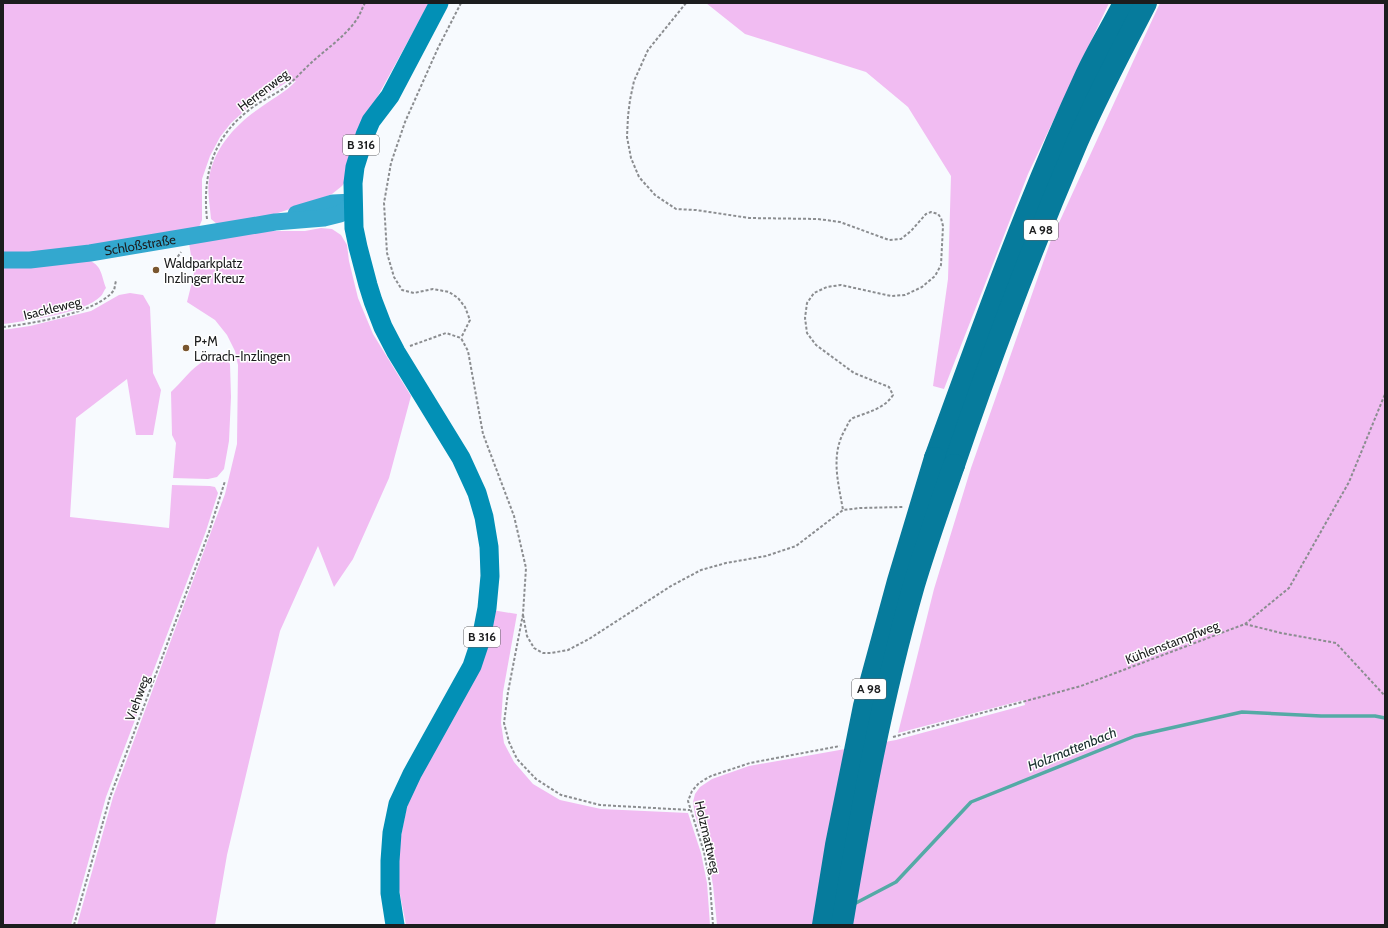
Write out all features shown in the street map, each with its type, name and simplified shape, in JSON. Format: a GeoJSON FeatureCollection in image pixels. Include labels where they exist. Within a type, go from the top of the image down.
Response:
{"type":"FeatureCollection","features":[{"type":"Feature","properties":{"kind":"highway","name":"A 98"},"geometry":{"type":"LineString","coordinates":[[842,925],[856,838],[882,709],[944,462],[984,325],[1040,183],[1087,74],[1124,3]]}},
{"type":"Feature","properties":{"kind":"highway","name":"A 98"},"geometry":{"type":"LineString","coordinates":[[823,925],[836,845],[864,706],[898,581],[944,462],[980,388],[1073,151],[1146,3]]}},
{"type":"Feature","properties":{"kind":"main road","name":"B 316"},"geometry":{"type":"LineString","coordinates":[[395,925],[390,893],[390,861],[392,833],[398,804],[412,774],[472,666],[481,639],[487,608],[490,576],[489,547],[484,517],[477,493],[461,458],[396,352],[378,314],[356,240],[353,183],[355,167],[363,140],[371,121],[390,96],[439,3]]}},
{"type":"Feature","properties":{"kind":"main road","name":"B 316"},"geometry":{"type":"LineString","coordinates":[[364,268],[368,245],[366,182],[374,147],[390,96]]}},
{"type":"Feature","properties":{"kind":"main road"},"geometry":{"type":"LineString","coordinates":[[353,202],[360,194],[366,182]]}},
{"type":"Feature","properties":{"kind":"street","name":"Schloßstraße"},"geometry":{"type":"LineString","coordinates":[[275,222],[309,209],[333,202],[353,202]]}},
{"type":"Feature","properties":{"kind":"street","name":"Schloßstraße"},"geometry":{"type":"LineString","coordinates":[[3,260],[30,260],[90,253],[275,222],[324,218],[340,214],[353,202]]}},
{"type":"Feature","properties":{"kind":"street"},"geometry":{"type":"LineString","coordinates":[[324,218],[345,228],[356,240]]}},
{"type":"Feature","properties":{"kind":"path","name":"Herrenweg"},"geometry":{"type":"LineString","coordinates":[[209,233],[205,200],[207,178],[213,158],[223,139],[234,124],[253,108],[285,87],[340,39],[357,19],[365,3]]}},
{"type":"Feature","properties":{"kind":"path"},"geometry":{"type":"LineString","coordinates":[[461,3],[438,48],[405,122],[391,163],[384,203],[387,253],[394,277],[402,290],[414,293],[433,289],[449,292],[458,298],[465,307],[470,320],[461,338]]}},
{"type":"Feature","properties":{"kind":"path"},"geometry":{"type":"LineString","coordinates":[[686,3],[648,50],[634,81],[630,100],[627,137],[631,158],[639,177],[655,194],[676,209],[696,210],[749,218],[818,219],[840,222],[889,240],[901,238],[911,231],[926,214],[931,212],[938,214],[941,218],[943,226],[941,264],[935,276],[922,287],[905,295],[891,296],[841,285],[814,293],[807,303],[805,318],[807,333],[816,345],[854,373],[889,387],[893,395],[889,402],[877,409],[851,419],[840,438],[835,460],[842,510]]}},
{"type":"Feature","properties":{"kind":"path","name":"Isackleweg"},"geometry":{"type":"LineString","coordinates":[[3,327],[30,324],[87,309],[108,297],[115,289],[116,281]]}},
{"type":"Feature","properties":{"kind":"path"},"geometry":{"type":"LineString","coordinates":[[396,352],[446,333],[461,338],[468,351],[483,434],[514,516],[526,568],[523,614],[508,692],[504,723],[509,742],[517,759],[536,779],[561,795],[600,805],[690,810]]}},
{"type":"Feature","properties":{"kind":"path","name":"Kühlenstampfweg"},"geometry":{"type":"LineString","coordinates":[[890,737],[905,735],[1081,686],[1245,624],[1289,588],[1349,482],[1385,394]]}},
{"type":"Feature","properties":{"kind":"path","name":"Viehweg"},"geometry":{"type":"LineString","coordinates":[[74,925],[110,797],[209,532],[225,481]]}},
{"type":"Feature","properties":{"kind":"path"},"geometry":{"type":"LineString","coordinates":[[523,614],[527,636],[534,648],[543,653],[568,650],[588,639],[671,586],[701,570],[726,563],[766,556],[796,546],[842,510],[903,507]]}},
{"type":"Feature","properties":{"kind":"path"},"geometry":{"type":"LineString","coordinates":[[1245,624],[1281,633],[1336,643],[1385,696]]}},
{"type":"Feature","properties":{"kind":"path","name":"Holzmattweg"},"geometry":{"type":"LineString","coordinates":[[713,925],[710,884],[704,852],[688,801],[692,791],[699,783],[711,776],[750,763],[840,746]]}},
{"type":"Feature","properties":{"kind":"shaded area"},"geometry":{"type":"Polygon","coordinates":[[[3,3],[429,3],[368,114],[348,178],[342,186],[332,194],[260,219],[217,224],[211,219],[208,184],[211,168],[215,158],[226,140],[240,123],[296,81],[287,82],[251,105],[231,123],[220,137],[210,156],[202,179],[202,220],[199,227],[87,260],[96,264],[102,274],[106,288],[101,296],[93,302],[69,312],[3,324],[3,3]]]}},
{"type":"Feature","properties":{"kind":"shaded area"},"geometry":{"type":"Polygon","coordinates":[[[706,3],[1109,3],[1028,174],[944,389],[933,386],[948,279],[951,176],[908,107],[866,72],[745,34],[706,3]]]}},
{"type":"Feature","properties":{"kind":"shaded area"},"geometry":{"type":"Polygon","coordinates":[[[1160,3],[1385,3],[1385,925],[717,925],[713,885],[707,853],[695,815],[693,802],[695,794],[700,787],[712,779],[749,766],[896,740],[1025,705],[1024,700],[898,733],[934,589],[971,468],[1051,240],[1160,3]]]}},
{"type":"Feature","properties":{"kind":"shaded area"},"geometry":{"type":"Polygon","coordinates":[[[321,228],[332,229],[341,235],[347,245],[349,261],[358,298],[373,334],[411,396],[389,478],[353,559],[334,587],[318,546],[280,631],[227,855],[215,925],[77,925],[113,797],[225,494],[237,444],[238,365],[235,351],[227,335],[215,320],[187,302],[194,274],[189,243],[270,231],[305,231],[321,228]]]}},
{"type":"Feature","properties":{"kind":"shaded area"},"geometry":{"type":"Polygon","coordinates":[[[130,293],[143,295],[150,307],[153,373],[161,390],[153,435],[136,435],[127,379],[76,418],[70,517],[169,528],[172,485],[210,486],[215,487],[218,493],[206,531],[106,797],[71,925],[3,925],[3,330],[30,326],[91,311],[119,295],[130,293]]]}},
{"type":"Feature","properties":{"kind":"shaded area"},"geometry":{"type":"Polygon","coordinates":[[[222,353],[230,364],[231,397],[229,441],[224,469],[217,477],[208,479],[173,478],[176,443],[172,435],[171,392],[199,364],[222,353]]]}},
{"type":"Feature","properties":{"kind":"shaded area"},"geometry":{"type":"Polygon","coordinates":[[[492,610],[517,614],[503,692],[501,723],[504,743],[514,762],[533,784],[560,800],[601,809],[688,813],[701,853],[707,883],[710,925],[406,925],[398,884],[399,847],[406,810],[418,777],[492,610]]]}},
{"type":"Feature","properties":{"kind":"waterway","name":"Holzmattenbach"},"geometry":{"type":"LineString","coordinates":[[854,904],[896,882],[971,802],[1135,736],[1242,712],[1321,716],[1375,716],[1385,718]]}},
{"type":"Feature","properties":{"kind":"place","name":"Waldparkplatz Inzlinger Kreuz"},"geometry":{"type":"Point","coordinates":[156,270]}},
{"type":"Feature","properties":{"kind":"place","name":"P+M Lörrach-Inzlingen"},"geometry":{"type":"Point","coordinates":[186,348]}}]}
